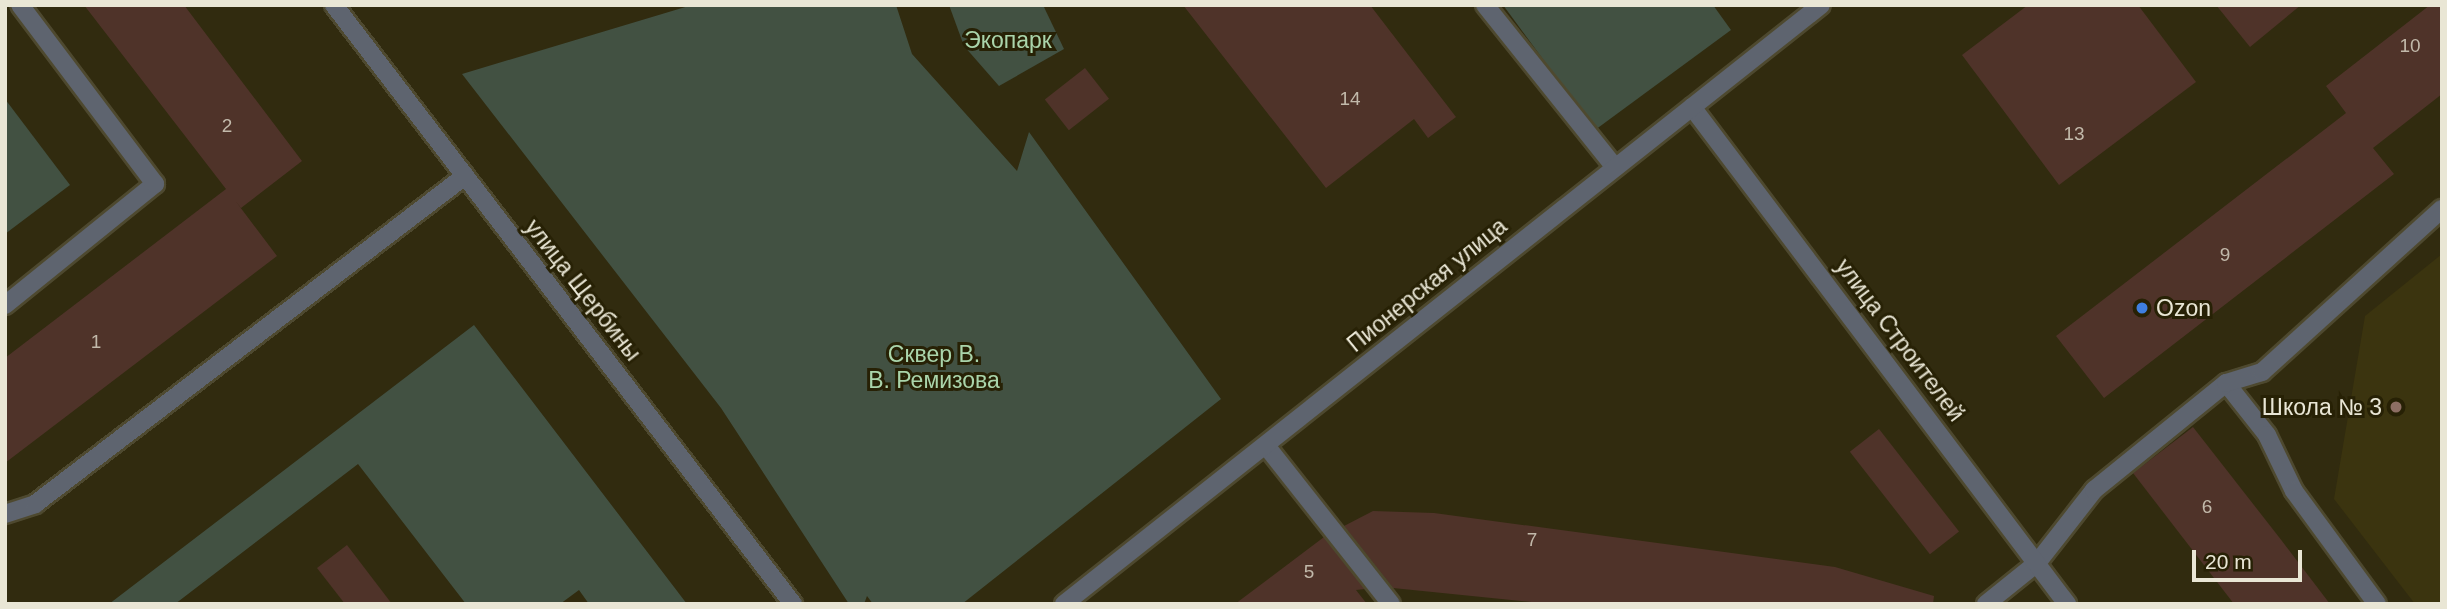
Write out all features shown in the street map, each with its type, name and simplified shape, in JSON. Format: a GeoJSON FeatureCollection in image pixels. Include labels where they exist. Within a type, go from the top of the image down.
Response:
{"type":"FeatureCollection","features":[{"type":"Feature","properties":{"kind":"street"},"geometry":{"type":"LineString","coordinates":[[5,305],[155,184],[20,5]]}},
{"type":"Feature","properties":{"kind":"street","name":"улица Щербины"},"geometry":{"type":"LineString","coordinates":[[334,5],[793,604]]}},
{"type":"Feature","properties":{"kind":"street"},"geometry":{"type":"LineString","coordinates":[[1485,5],[1613,165]]}},
{"type":"Feature","properties":{"kind":"street","name":"Пионерская улица"},"geometry":{"type":"LineString","coordinates":[[1064,604],[1267,447],[1613,165],[1692,107],[1821,5]]}},
{"type":"Feature","properties":{"kind":"street","name":"улица Строителей"},"geometry":{"type":"LineString","coordinates":[[1692,107],[2067,604]]}},
{"type":"Feature","properties":{"kind":"street"},"geometry":{"type":"LineString","coordinates":[[5,514],[35,504],[465,176]]}},
{"type":"Feature","properties":{"kind":"street"},"geometry":{"type":"LineString","coordinates":[[1986,604],[2037,563],[2094,490],[2226,383],[2262,372],[2442,209]]}},
{"type":"Feature","properties":{"kind":"street"},"geometry":{"type":"LineString","coordinates":[[2226,383],[2267,435],[2294,491],[2376,604]]}},
{"type":"Feature","properties":{"kind":"street"},"geometry":{"type":"LineString","coordinates":[[1267,447],[1391,604]]}},
{"type":"Feature","properties":{"kind":"shaded area","name":"Школа № 3"},"geometry":{"type":"Polygon","coordinates":[[[2442,254],[2442,604],[2415,604],[2334,499],[2365,316],[2442,254]]]}},
{"type":"Feature","properties":{"kind":"green space","name":"Сквер В. В. Ремизова"},"geometry":{"type":"Polygon","coordinates":[[[692,5],[896,5],[912,54],[1017,171],[1029,132],[1221,399],[962,604],[873,604],[867,596],[864,604],[849,604],[721,408],[462,74],[692,5]]]}},
{"type":"Feature","properties":{"kind":"green space","name":"Экопарк"},"geometry":{"type":"Polygon","coordinates":[[[949,5],[1043,5],[1064,49],[999,86],[964,46],[949,5]]]}},
{"type":"Feature","properties":{"kind":"green space"},"geometry":{"type":"Polygon","coordinates":[[[1503,5],[1713,5],[1731,30],[1595,130],[1503,5]]]}},
{"type":"Feature","properties":{"kind":"green space"},"geometry":{"type":"Polygon","coordinates":[[[5,99],[70,185],[5,234],[5,99]]]}},
{"type":"Feature","properties":{"kind":"green space"},"geometry":{"type":"Polygon","coordinates":[[[474,325],[687,604],[589,604],[579,590],[560,604],[466,604],[358,464],[175,604],[109,604],[474,325]]]}},
{"type":"Feature","properties":{"kind":"building"},"geometry":{"type":"Polygon","coordinates":[[[84,5],[184,5],[302,161],[241,208],[234,199],[277,256],[5,463],[5,358],[226,189],[84,5]]]}},
{"type":"Feature","properties":{"kind":"building"},"geometry":{"type":"Polygon","coordinates":[[[1183,5],[1370,5],[1456,117],[1428,138],[1414,119],[1326,188],[1183,5]]]}},
{"type":"Feature","properties":{"kind":"building"},"geometry":{"type":"Polygon","coordinates":[[[2028,5],[2138,5],[2196,82],[2059,185],[1962,55],[2028,5]]]}},
{"type":"Feature","properties":{"kind":"building"},"geometry":{"type":"Polygon","coordinates":[[[2216,5],[2301,5],[2250,47],[2216,5]]]}},
{"type":"Feature","properties":{"kind":"building"},"geometry":{"type":"Polygon","coordinates":[[[2430,5],[2442,5],[2442,94],[2373,148],[2394,174],[2104,398],[2056,336],[2346,113],[2326,86],[2430,5]]]}},
{"type":"Feature","properties":{"kind":"building"},"geometry":{"type":"Polygon","coordinates":[[[1085,68],[1109,99],[1069,130],[1045,99],[1085,68]]]}},
{"type":"Feature","properties":{"kind":"building"},"geometry":{"type":"Polygon","coordinates":[[[2193,427],[2330,604],[2234,604],[2133,473],[2193,427]]]}},
{"type":"Feature","properties":{"kind":"building"},"geometry":{"type":"Polygon","coordinates":[[[1879,429],[1959,531],[1930,554],[1850,452],[1879,429]]]}},
{"type":"Feature","properties":{"kind":"building"},"geometry":{"type":"Polygon","coordinates":[[[1373,511],[1434,513],[1835,567],[1934,596],[1933,604],[1552,604],[1393,588],[1344,526],[1373,511]]]}},
{"type":"Feature","properties":{"kind":"building"},"geometry":{"type":"Polygon","coordinates":[[[1324,537],[1365,589],[1356,590],[1367,604],[1235,604],[1324,537]]]}},
{"type":"Feature","properties":{"kind":"building"},"geometry":{"type":"Polygon","coordinates":[[[347,545],[392,604],[345,604],[317,568],[347,545]]]}},
{"type":"Feature","properties":{"kind":"place","name":"Ozon"},"geometry":{"type":"Point","coordinates":[2142,308]}},
{"type":"Feature","properties":{"kind":"place","name":"Школа № 3"},"geometry":{"type":"Point","coordinates":[2396,407]}}]}
